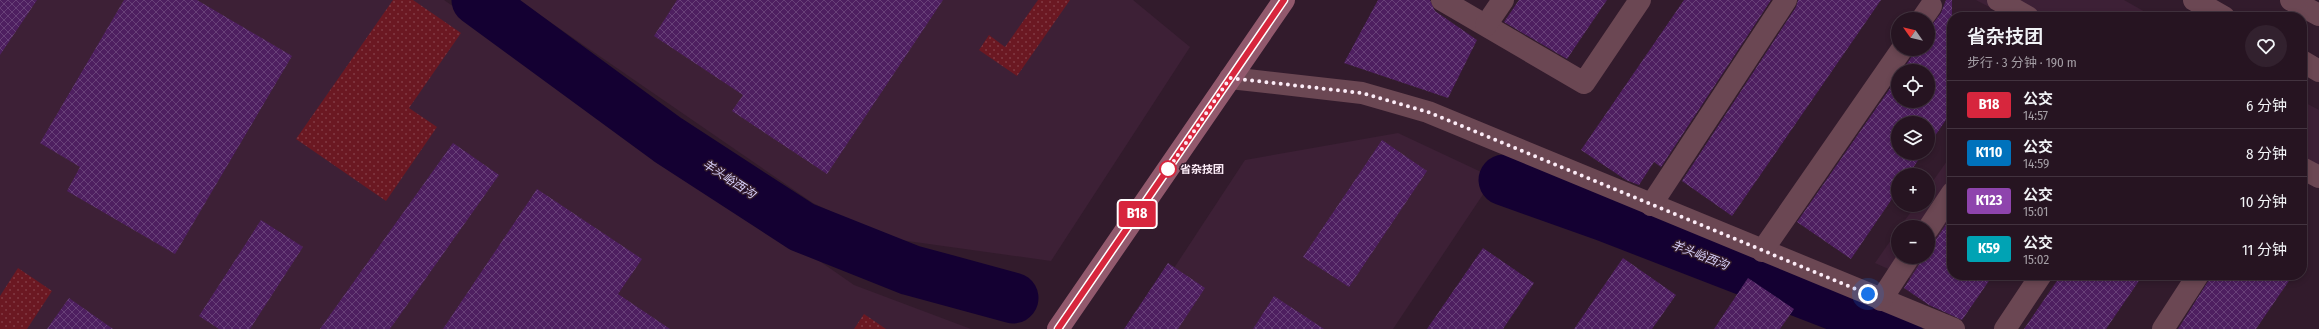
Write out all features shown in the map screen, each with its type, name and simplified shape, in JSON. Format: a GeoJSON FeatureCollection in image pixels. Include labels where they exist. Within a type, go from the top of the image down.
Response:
{"type":"FeatureCollection","features":[{"type":"Feature","properties":{"kind":"main road"},"geometry":{"type":"LineString","coordinates":[[1058,329],[1284,0]]}},
{"type":"Feature","properties":{"kind":"street"},"geometry":{"type":"LineString","coordinates":[[1442,0],[1584,83],[1640,0]]}},
{"type":"Feature","properties":{"kind":"street"},"geometry":{"type":"LineString","coordinates":[[1486,25],[1503,0]]}},
{"type":"Feature","properties":{"kind":"street"},"geometry":{"type":"LineString","coordinates":[[1651,205],[1786,0]]}},
{"type":"Feature","properties":{"kind":"street"},"geometry":{"type":"LineString","coordinates":[[1998,0],[2019,12]]}},
{"type":"Feature","properties":{"kind":"street"},"geometry":{"type":"LineString","coordinates":[[2194,0],[2215,12]]}},
{"type":"Feature","properties":{"kind":"street"},"geometry":{"type":"LineString","coordinates":[[2291,0],[2319,15]]}},
{"type":"Feature","properties":{"kind":"street"},"geometry":{"type":"LineString","coordinates":[[1762,251],[1897,56]]}},
{"type":"Feature","properties":{"kind":"street"},"geometry":{"type":"LineString","coordinates":[[2307,64],[2319,71]]}},
{"type":"Feature","properties":{"kind":"street"},"geometry":{"type":"LineString","coordinates":[[1230,78],[1362,93],[1428,112],[1954,329]]}},
{"type":"Feature","properties":{"kind":"street"},"geometry":{"type":"LineString","coordinates":[[2307,171],[2319,178]]}},
{"type":"Feature","properties":{"kind":"street"},"geometry":{"type":"LineString","coordinates":[[1934,220],[1947,200]]}},
{"type":"Feature","properties":{"kind":"street"},"geometry":{"type":"LineString","coordinates":[[1881,300],[1905,264]]}},
{"type":"Feature","properties":{"kind":"street"},"geometry":{"type":"LineString","coordinates":[[2005,329],[2038,280]]}},
{"type":"Feature","properties":{"kind":"street"},"geometry":{"type":"LineString","coordinates":[[2163,329],[2195,280]]}},
{"type":"Feature","properties":{"kind":"shaded area"},"geometry":{"type":"Polygon","coordinates":[[[0,0],[444,0],[854,285],[971,329],[0,329],[0,0]]]}},
{"type":"Feature","properties":{"kind":"shaded area"},"geometry":{"type":"Polygon","coordinates":[[[393,0],[413,0],[461,33],[409,108],[437,127],[386,201],[296,139],[393,0]]]}},
{"type":"Feature","properties":{"kind":"shaded area"},"geometry":{"type":"Polygon","coordinates":[[[518,0],[1133,0],[1190,47],[1051,261],[886,238],[813,203],[518,0]]]}},
{"type":"Feature","properties":{"kind":"shaded area"},"geometry":{"type":"Polygon","coordinates":[[[1038,0],[1070,0],[1017,76],[979,50],[989,35],[1005,47],[1038,0]]]}},
{"type":"Feature","properties":{"kind":"shaded area"},"geometry":{"type":"Polygon","coordinates":[[[1976,0],[2124,0],[2145,12],[1999,12],[1976,0]]]}},
{"type":"Feature","properties":{"kind":"shaded area"},"geometry":{"type":"Polygon","coordinates":[[[2307,104],[2319,110],[2319,187],[2307,181],[2307,104]]]}},
{"type":"Feature","properties":{"kind":"shaded area"},"geometry":{"type":"Polygon","coordinates":[[[1398,133],[1494,178],[1393,329],[1134,329],[1245,160],[1398,133]]]}},
{"type":"Feature","properties":{"kind":"shaded area"},"geometry":{"type":"Polygon","coordinates":[[[1947,161],[1947,227],[1935,245],[1935,220],[1905,220],[1911,212],[1935,212],[1935,178],[1947,161]]]}},
{"type":"Feature","properties":{"kind":"shaded area"},"geometry":{"type":"Polygon","coordinates":[[[1891,240],[1891,264],[1921,264],[1911,279],[1875,263],[1891,240]]]}},
{"type":"Feature","properties":{"kind":"shaded area"},"geometry":{"type":"Polygon","coordinates":[[[18,268],[52,291],[27,329],[0,329],[0,296],[18,268]]]}},
{"type":"Feature","properties":{"kind":"shaded area"},"geometry":{"type":"Polygon","coordinates":[[[864,314],[886,329],[854,329],[864,314]]]}},
{"type":"Feature","properties":{"kind":"building"},"geometry":{"type":"Polygon","coordinates":[[[0,0],[37,0],[0,55],[0,0]]]}},
{"type":"Feature","properties":{"kind":"building"},"geometry":{"type":"Polygon","coordinates":[[[124,0],[197,0],[292,56],[175,254],[67,191],[80,167],[40,143],[124,0]]]}},
{"type":"Feature","properties":{"kind":"building"},"geometry":{"type":"Polygon","coordinates":[[[677,0],[943,0],[827,174],[732,111],[743,95],[654,36],[677,0]]]}},
{"type":"Feature","properties":{"kind":"building"},"geometry":{"type":"Polygon","coordinates":[[[1378,0],[1430,0],[1435,11],[1477,40],[1448,98],[1344,63],[1378,0]]]}},
{"type":"Feature","properties":{"kind":"building"},"geometry":{"type":"Polygon","coordinates":[[[1519,0],[1607,0],[1567,59],[1504,22],[1519,0]]]}},
{"type":"Feature","properties":{"kind":"building"},"geometry":{"type":"Polygon","coordinates":[[[1684,0],[1771,0],[1661,167],[1654,162],[1639,185],[1626,180],[1581,150],[1684,0]]]}},
{"type":"Feature","properties":{"kind":"building"},"geometry":{"type":"Polygon","coordinates":[[[1798,0],[1881,0],[1732,216],[1682,181],[1796,7],[1798,0]]]}},
{"type":"Feature","properties":{"kind":"building"},"geometry":{"type":"Polygon","coordinates":[[[1946,0],[1952,0],[1952,12],[1947,12],[1947,118],[1935,136],[1935,116],[1891,116],[1891,160],[1918,160],[1913,168],[1891,168],[1891,200],[1851,259],[1797,222],[1891,87],[1891,108],[1935,108],[1935,64],[1907,64],[1912,56],[1935,56],[1935,21],[1941,13],[1946,0]]]}},
{"type":"Feature","properties":{"kind":"building"},"geometry":{"type":"Polygon","coordinates":[[[1382,140],[1427,171],[1349,287],[1303,257],[1382,140]]]}},
{"type":"Feature","properties":{"kind":"building"},"geometry":{"type":"Polygon","coordinates":[[[453,143],[499,175],[390,329],[320,329],[453,143]]]}},
{"type":"Feature","properties":{"kind":"building"},"geometry":{"type":"Polygon","coordinates":[[[537,189],[642,259],[618,294],[670,329],[443,329],[537,189]]]}},
{"type":"Feature","properties":{"kind":"building"},"geometry":{"type":"Polygon","coordinates":[[[261,220],[303,247],[250,329],[219,329],[199,316],[261,220]]]}},
{"type":"Feature","properties":{"kind":"building"},"geometry":{"type":"Polygon","coordinates":[[[1947,223],[1947,280],[1990,280],[1962,320],[1929,305],[1904,288],[1919,264],[1935,264],[1935,241],[1947,223]]]}},
{"type":"Feature","properties":{"kind":"building"},"geometry":{"type":"Polygon","coordinates":[[[1483,248],[1534,283],[1503,329],[1427,329],[1483,248]]]}},
{"type":"Feature","properties":{"kind":"building"},"geometry":{"type":"Polygon","coordinates":[[[1623,258],[1676,295],[1652,329],[1574,329],[1623,258]]]}},
{"type":"Feature","properties":{"kind":"building"},"geometry":{"type":"Polygon","coordinates":[[[1168,263],[1205,288],[1178,329],[1124,329],[1168,263]]]}},
{"type":"Feature","properties":{"kind":"building"},"geometry":{"type":"Polygon","coordinates":[[[1748,278],[1794,309],[1780,329],[1714,329],[1748,278]]]}},
{"type":"Feature","properties":{"kind":"building"},"geometry":{"type":"Polygon","coordinates":[[[2058,280],[2140,280],[2106,329],[2024,329],[2058,280]]]}},
{"type":"Feature","properties":{"kind":"building"},"geometry":{"type":"Polygon","coordinates":[[[2209,280],[2290,280],[2256,329],[2178,329],[2209,280]]]}},
{"type":"Feature","properties":{"kind":"building"},"geometry":{"type":"Polygon","coordinates":[[[1274,296],[1324,329],[1253,329],[1274,296]]]}},
{"type":"Feature","properties":{"kind":"building"},"geometry":{"type":"Polygon","coordinates":[[[69,298],[113,329],[47,329],[69,298]]]}},
{"type":"Feature","properties":{"kind":"waterway","name":"羊头峪西沟"},"geometry":{"type":"LineString","coordinates":[[477,0],[668,140],[802,227],[910,270],[1013,298]]}},
{"type":"Feature","properties":{"kind":"waterway","name":"羊头峪西沟"},"geometry":{"type":"LineString","coordinates":[[1504,180],[1605,216],[1897,329]]}},
{"type":"Feature","properties":{"kind":"bus line","name":"B18"},"geometry":{"type":"LineString","coordinates":[[1058,329],[1284,0]]}},
{"type":"Feature","properties":{"kind":"place","name":"省杂技团"},"geometry":{"type":"Point","coordinates":[1168,169]}},
{"type":"Feature","properties":{"kind":"route"},"geometry":{"type":"LineString","coordinates":[[1168,169],[1165,174],[1230,78],[1362,93],[1428,112],[1868,294]]}}]}
